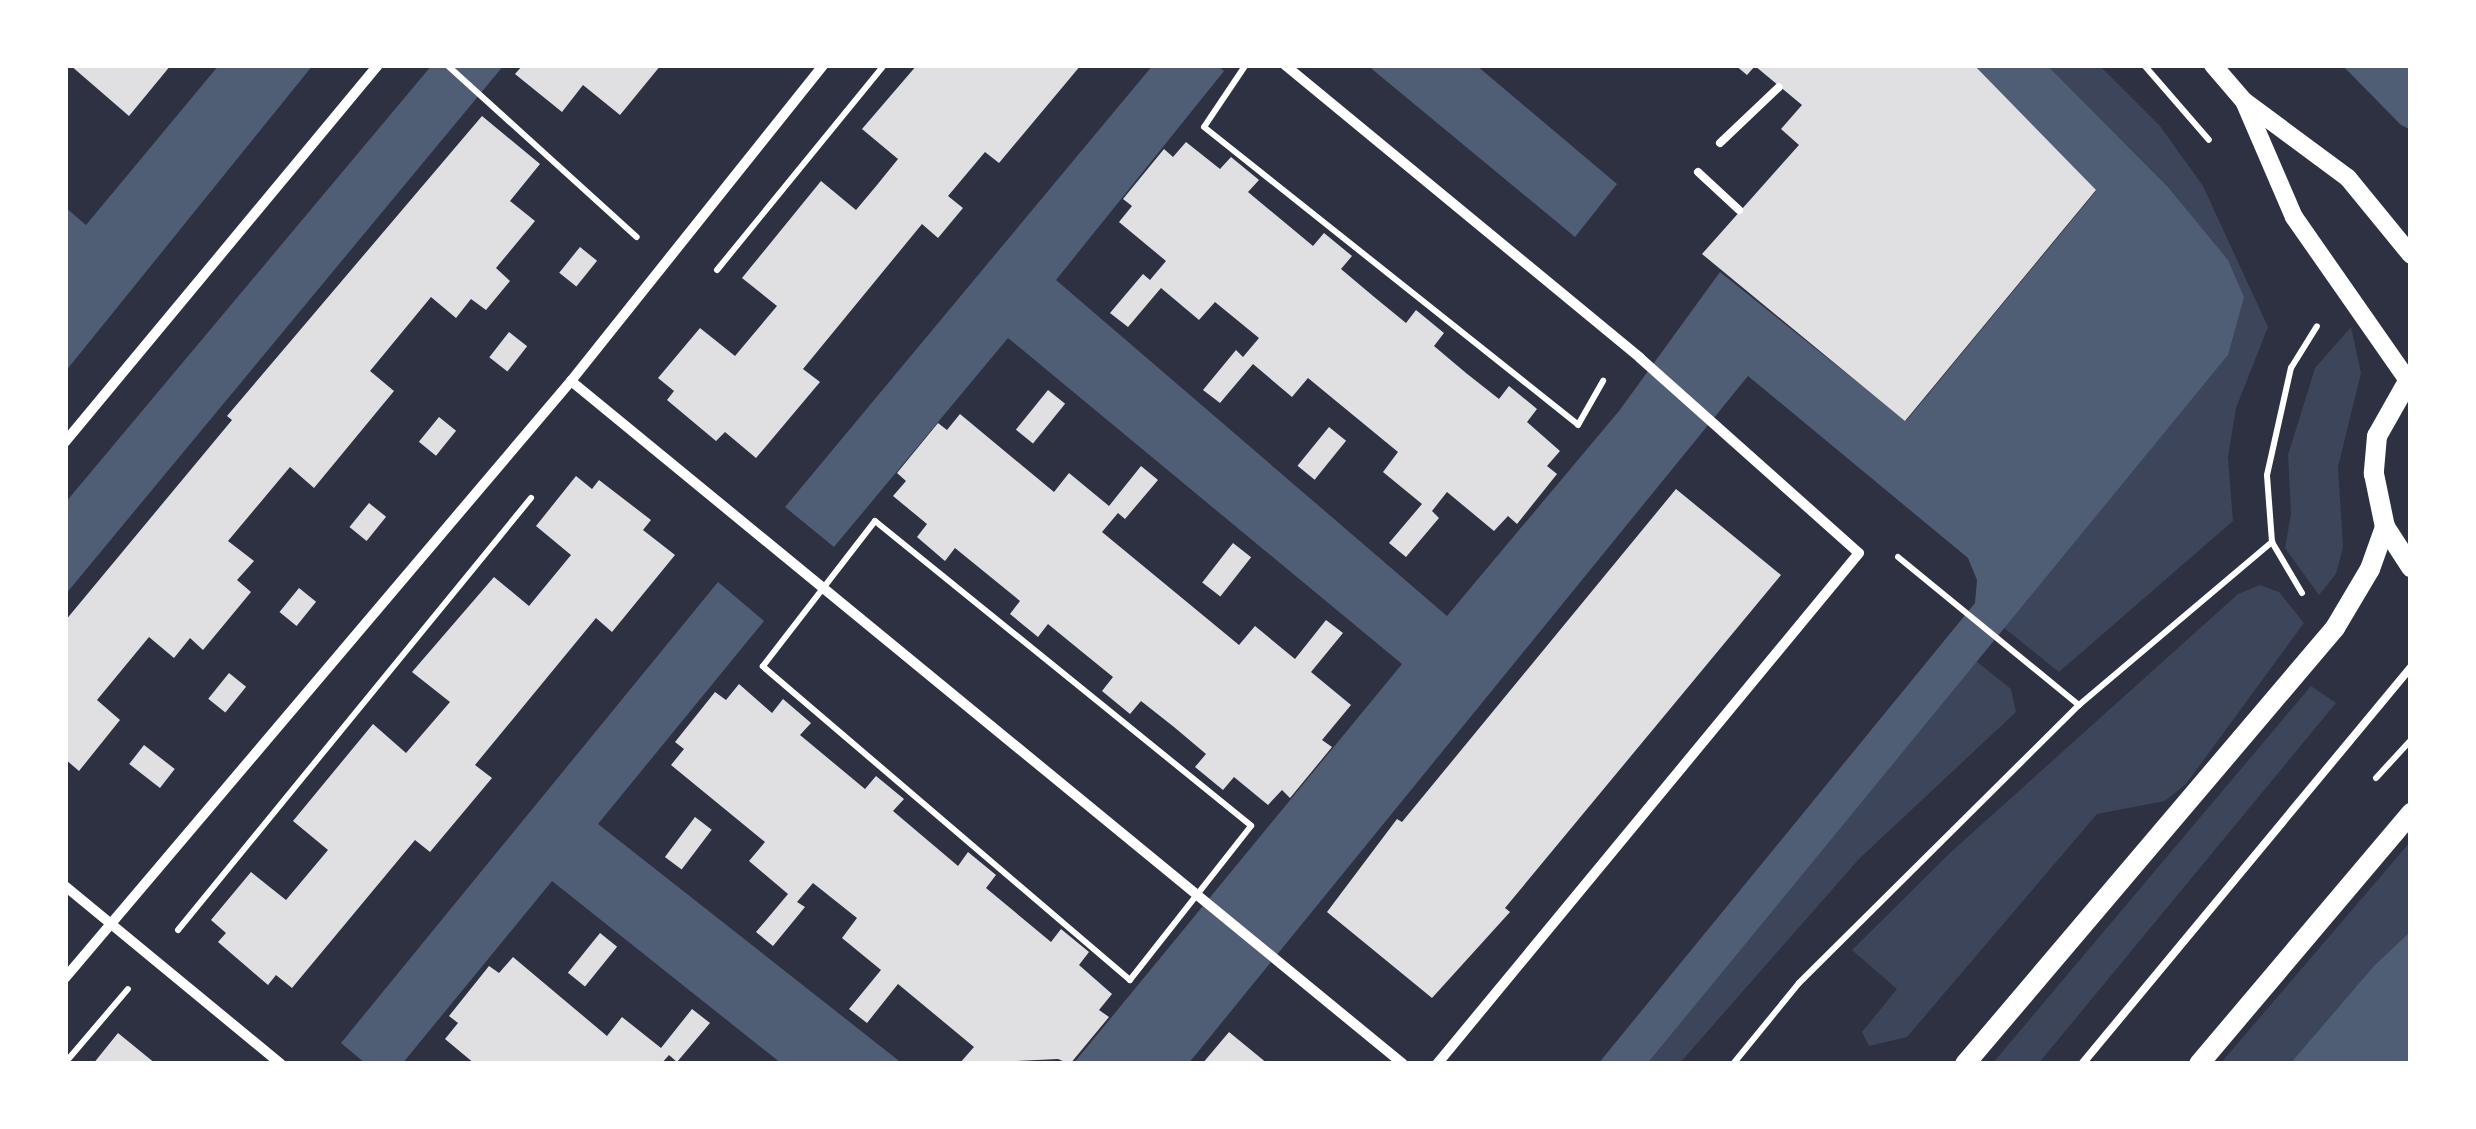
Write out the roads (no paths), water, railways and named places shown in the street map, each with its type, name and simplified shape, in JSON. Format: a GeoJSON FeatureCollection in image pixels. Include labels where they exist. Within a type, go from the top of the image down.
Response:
{"type":"FeatureCollection","features":[{"type":"Feature","properties":{"kind":"main road"},"geometry":{"type":"LineString","coordinates":[[2409,378],[2377,436],[2374,474],[2385,527],[2411,567]]}},
{"type":"Feature","properties":{"kind":"main road"},"geometry":{"type":"LineString","coordinates":[[1965,1064],[2335,628],[2385,527]]}},
{"type":"Feature","properties":{"kind":"main road"},"geometry":{"type":"LineString","coordinates":[[2199,1064],[2411,813]]}},
{"type":"Feature","properties":{"kind":"street"},"geometry":{"type":"LineString","coordinates":[[65,442],[378,65]]}},
{"type":"Feature","properties":{"kind":"street"},"geometry":{"type":"LineString","coordinates":[[65,978],[571,380],[823,65]]}},
{"type":"Feature","properties":{"kind":"street"},"geometry":{"type":"LineString","coordinates":[[1285,65],[1640,358],[1859,553],[1436,1064]]}},
{"type":"Feature","properties":{"kind":"street"},"geometry":{"type":"LineString","coordinates":[[2213,65],[2244,102],[2348,178],[2411,255]]}},
{"type":"Feature","properties":{"kind":"street"},"geometry":{"type":"LineString","coordinates":[[2244,102],[2294,217],[2409,378]]}},
{"type":"Feature","properties":{"kind":"street"},"geometry":{"type":"LineString","coordinates":[[571,380],[1403,1064]]}},
{"type":"Feature","properties":{"kind":"street"},"geometry":{"type":"LineString","coordinates":[[65,886],[281,1064]]}},
{"type":"Feature","properties":{"kind":"lane"},"geometry":{"type":"LineString","coordinates":[[1720,144],[1779,87]]}},
{"type":"Feature","properties":{"kind":"lane"},"geometry":{"type":"LineString","coordinates":[[1698,172],[1739,210]]}},
{"type":"Feature","properties":{"kind":"lane"},"geometry":{"type":"LineString","coordinates":[[2082,1064],[2411,666]]}}]}
